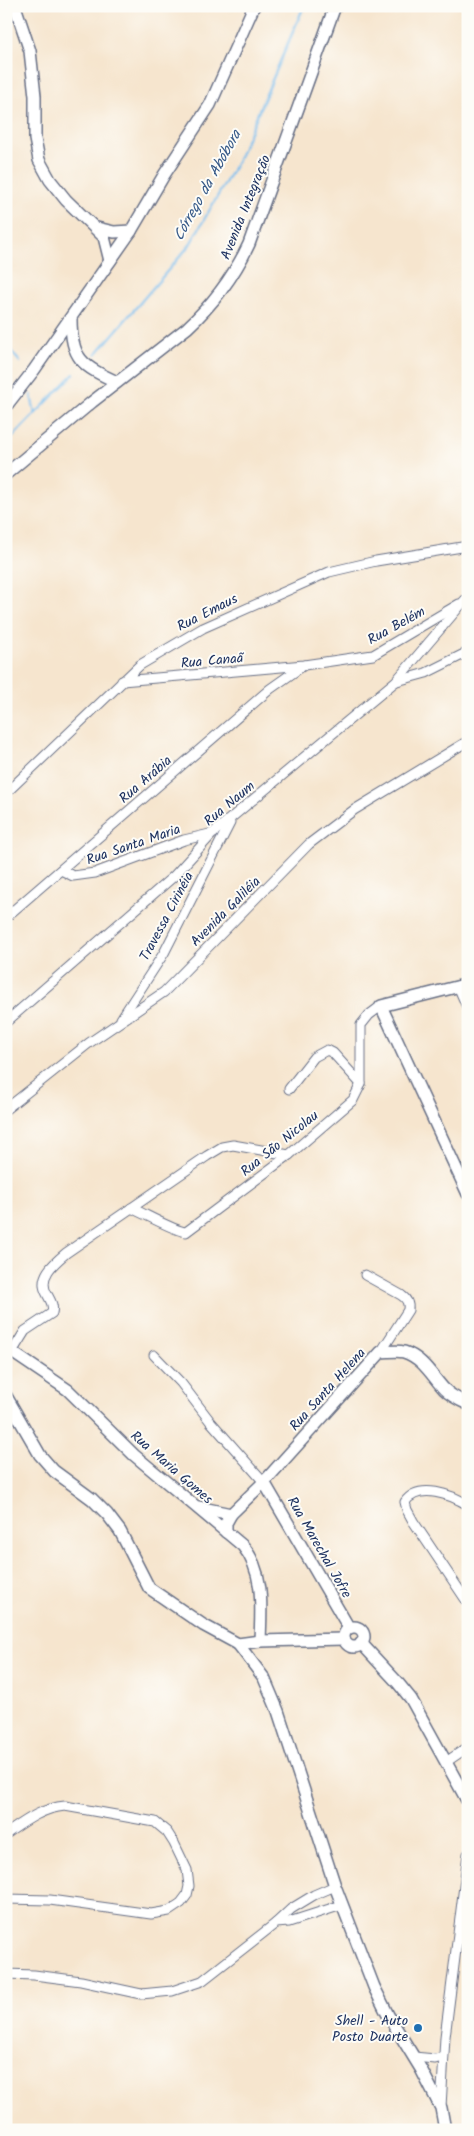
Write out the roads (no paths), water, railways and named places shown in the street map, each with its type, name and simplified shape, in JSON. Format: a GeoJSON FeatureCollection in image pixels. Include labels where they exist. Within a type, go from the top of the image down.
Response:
{"type":"FeatureCollection","features":[{"type":"Feature","properties":{"kind":"street"},"geometry":{"type":"LineString","coordinates":[[15,6],[30,51],[35,96],[35,140],[39,160],[50,180],[66,200],[97,228],[104,237],[110,261]]}},
{"type":"Feature","properties":{"kind":"street"},"geometry":{"type":"LineString","coordinates":[[6,406],[70,319],[131,231],[164,175],[210,105],[254,6]]}},
{"type":"Feature","properties":{"kind":"street","name":"Avenida Integração"},"geometry":{"type":"LineString","coordinates":[[6,474],[201,315],[224,287],[241,261],[335,6]]}},
{"type":"Feature","properties":{"kind":"street"},"geometry":{"type":"LineString","coordinates":[[97,228],[114,232],[131,231]]}},
{"type":"Feature","properties":{"kind":"street"},"geometry":{"type":"LineString","coordinates":[[70,319],[71,337],[75,352],[88,368],[117,382]]}},
{"type":"Feature","properties":{"kind":"street","name":"Rua Emaus"},"geometry":{"type":"LineString","coordinates":[[6,794],[140,665],[203,628],[329,572],[376,561],[468,546]]}},
{"type":"Feature","properties":{"kind":"street","name":"Rua Belém"},"geometry":{"type":"LineString","coordinates":[[304,665],[373,655],[466,600]]}},
{"type":"Feature","properties":{"kind":"street","name":"Rua Naum"},"geometry":{"type":"LineString","coordinates":[[6,1022],[174,876],[214,832],[396,680],[466,600]]}},
{"type":"Feature","properties":{"kind":"street"},"geometry":{"type":"LineString","coordinates":[[396,680],[426,673],[468,652]]}},
{"type":"Feature","properties":{"kind":"street","name":"Rua Canaã"},"geometry":{"type":"LineString","coordinates":[[122,681],[304,665]]}},
{"type":"Feature","properties":{"kind":"street","name":"Rua Arábia"},"geometry":{"type":"LineString","coordinates":[[6,917],[270,690],[304,665]]}},
{"type":"Feature","properties":{"kind":"street","name":"Avenida Galiléia"},"geometry":{"type":"LineString","coordinates":[[6,1109],[88,1044],[164,992],[309,844],[354,810],[468,741]]}},
{"type":"Feature","properties":{"kind":"street","name":"Travessa Cirinéia"},"geometry":{"type":"LineString","coordinates":[[118,1024],[164,953],[233,818]]}},
{"type":"Feature","properties":{"kind":"street","name":"Rua Santa Maria"},"geometry":{"type":"LineString","coordinates":[[61,870],[73,876],[95,873],[184,840],[214,832]]}},
{"type":"Feature","properties":{"kind":"street"},"geometry":{"type":"LineString","coordinates":[[362,1084],[361,1025],[369,1015],[381,1006],[463,985],[468,1009]]}},
{"type":"Feature","properties":{"kind":"street"},"geometry":{"type":"LineString","coordinates":[[381,1006],[468,1194]]}},
{"type":"Feature","properties":{"kind":"street"},"geometry":{"type":"LineString","coordinates":[[289,1089],[314,1057],[327,1050],[333,1053],[362,1084]]}},
{"type":"Feature","properties":{"kind":"street","name":"Rua São Nicolau"},"geometry":{"type":"LineString","coordinates":[[131,1208],[165,1223],[177,1231],[186,1232],[289,1155],[353,1100],[362,1084]]}},
{"type":"Feature","properties":{"kind":"street"},"geometry":{"type":"LineString","coordinates":[[9,1350],[25,1331],[52,1313],[52,1303],[43,1285],[48,1271],[66,1253],[222,1147],[240,1145],[289,1155]]}},
{"type":"Feature","properties":{"kind":"street"},"geometry":{"type":"LineString","coordinates":[[456,1170],[468,1172]]}},
{"type":"Feature","properties":{"kind":"street"},"geometry":{"type":"LineString","coordinates":[[365,1275],[406,1298],[409,1304],[408,1310],[381,1352]]}},
{"type":"Feature","properties":{"kind":"street","name":"Rua Maria Gomes"},"geometry":{"type":"LineString","coordinates":[[9,1350],[68,1390],[134,1455],[243,1546],[252,1557],[260,1585],[260,1641]]}},
{"type":"Feature","properties":{"kind":"street","name":"Rua Santa Helena"},"geometry":{"type":"LineString","coordinates":[[231,1514],[264,1482],[381,1352],[403,1352],[414,1357],[428,1369],[445,1390],[468,1404]]}},
{"type":"Feature","properties":{"kind":"street"},"geometry":{"type":"LineString","coordinates":[[154,1355],[181,1383],[210,1421],[264,1482]]}},
{"type":"Feature","properties":{"kind":"street"},"geometry":{"type":"LineString","coordinates":[[6,1396],[40,1455],[54,1471],[92,1499],[120,1530],[149,1588],[203,1625],[238,1644],[264,1678],[278,1711],[335,1886],[374,1987],[441,2108]]}},
{"type":"Feature","properties":{"kind":"street","name":"Rua Marechal Jofre"},"geometry":{"type":"LineString","coordinates":[[264,1482],[346,1634]]}},
{"type":"Feature","properties":{"kind":"street"},"geometry":{"type":"LineString","coordinates":[[468,1505],[456,1497],[425,1491],[406,1499],[407,1510],[468,1603]]}},
{"type":"Feature","properties":{"kind":"street"},"geometry":{"type":"LineString","coordinates":[[194,1506],[231,1514],[226,1523],[226,1532]]}},
{"type":"Feature","properties":{"kind":"street"},"geometry":{"type":"LineString","coordinates":[[238,1644],[346,1634],[355,1627],[361,1630],[364,1637],[361,1643],[352,1647],[347,1644],[346,1634]]}},
{"type":"Feature","properties":{"kind":"street"},"geometry":{"type":"LineString","coordinates":[[361,1643],[411,1699],[468,1802]]}},
{"type":"Feature","properties":{"kind":"street"},"geometry":{"type":"LineString","coordinates":[[446,1762],[468,1747]]}},
{"type":"Feature","properties":{"kind":"street"},"geometry":{"type":"LineString","coordinates":[[6,1834],[30,1818],[51,1808],[65,1806],[155,1822],[174,1843],[187,1870],[189,1886],[187,1895],[181,1903],[169,1911],[151,1914],[50,1900],[6,1899]]}},
{"type":"Feature","properties":{"kind":"street"},"geometry":{"type":"LineString","coordinates":[[445,2130],[441,2108],[443,2058],[468,1854]]}},
{"type":"Feature","properties":{"kind":"street"},"geometry":{"type":"LineString","coordinates":[[6,1974],[34,1975],[81,1981],[141,1994],[172,1991],[202,1981],[276,1924],[302,1901],[335,1886]]}},
{"type":"Feature","properties":{"kind":"street"},"geometry":{"type":"LineString","coordinates":[[276,1924],[289,1922],[342,1905]]}},
{"type":"Feature","properties":{"kind":"street"},"geometry":{"type":"LineString","coordinates":[[414,2057],[424,2059],[443,2058]]}},
{"type":"Feature","properties":{"kind":"waterway","name":"Córrego da Abóbora"},"geometry":{"type":"LineString","coordinates":[[96,354],[189,246],[237,162],[304,6]]}},
{"type":"Feature","properties":{"kind":"waterway"},"geometry":{"type":"LineString","coordinates":[[6,345],[20,362]]}},
{"type":"Feature","properties":{"kind":"waterway","name":"Córrego da Abóbora"},"geometry":{"type":"LineString","coordinates":[[35,414],[74,374]]}},
{"type":"Feature","properties":{"kind":"waterway"},"geometry":{"type":"LineString","coordinates":[[6,444],[35,414],[31,395]]}},
{"type":"Feature","properties":{"kind":"place","name":"Shell - Auto Posto Duarte"},"geometry":{"type":"Point","coordinates":[418,2028]}}]}
